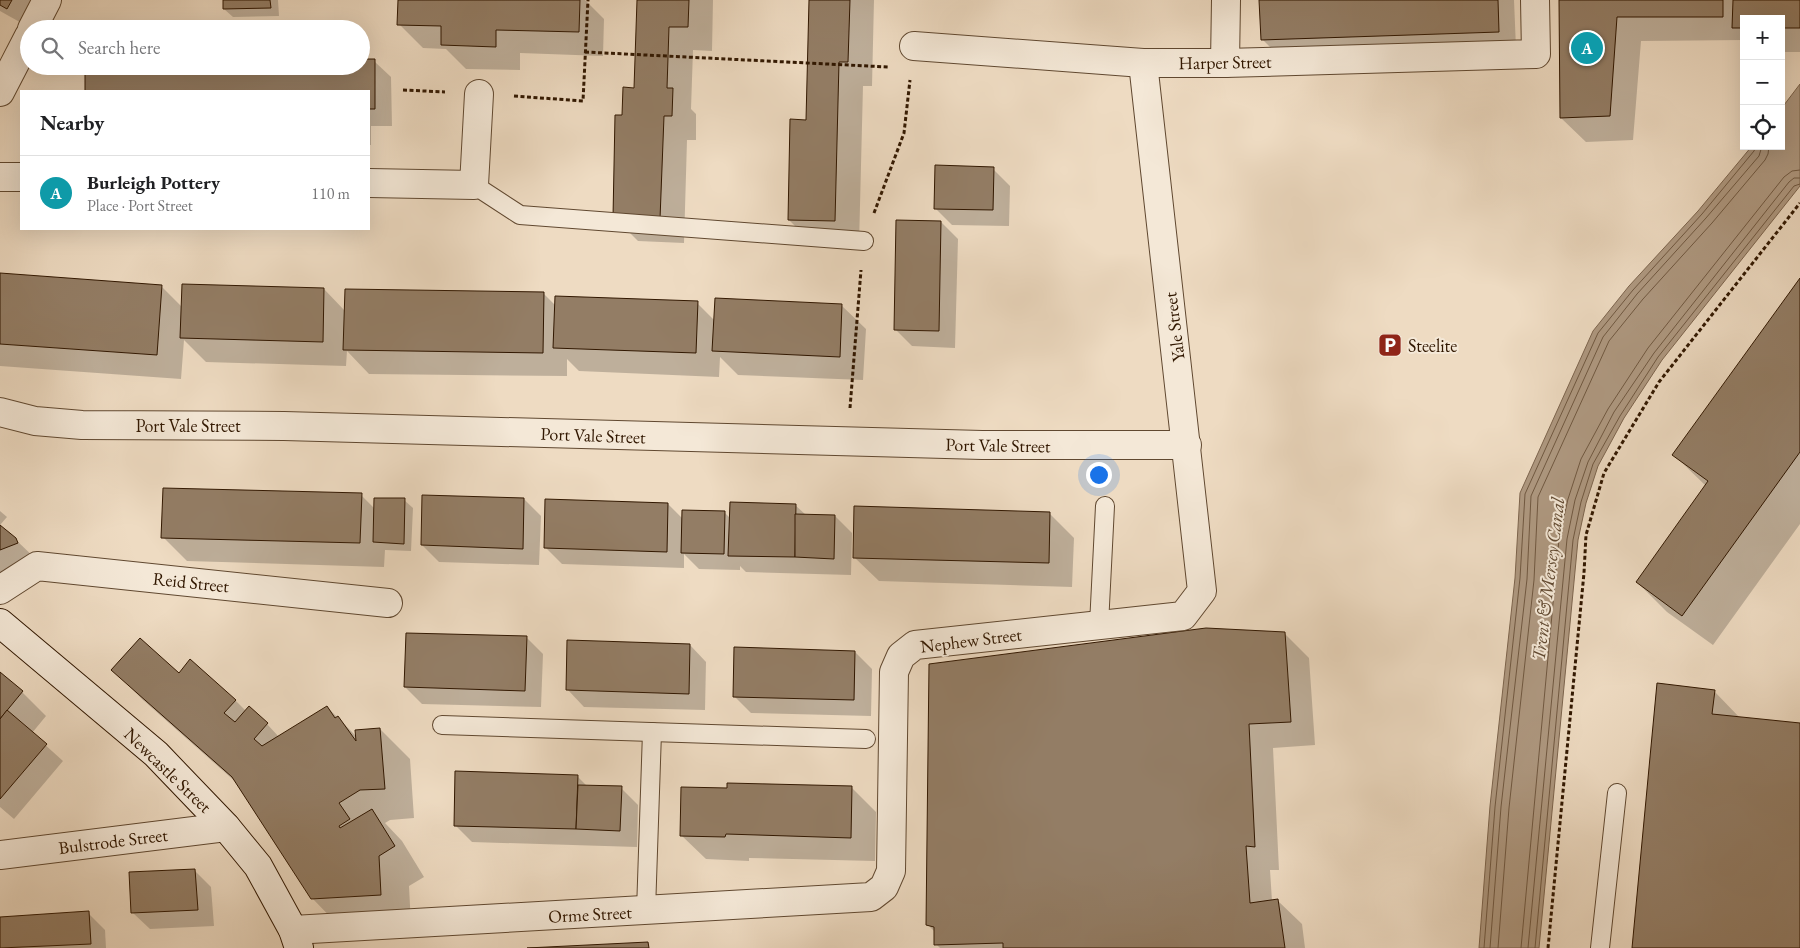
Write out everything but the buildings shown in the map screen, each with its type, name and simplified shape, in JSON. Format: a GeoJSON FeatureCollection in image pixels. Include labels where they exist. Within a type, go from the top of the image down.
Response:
{"type":"FeatureCollection","features":[{"type":"Feature","properties":{"kind":"street"},"geometry":{"type":"LineString","coordinates":[[37,20],[47,0]]}},
{"type":"Feature","properties":{"kind":"street"},"geometry":{"type":"LineString","coordinates":[[1226,0],[1226,62]]}},
{"type":"Feature","properties":{"kind":"street","name":"Harper Street"},"geometry":{"type":"LineString","coordinates":[[914,46],[1143,63],[1536,54],[1535,0]]}},
{"type":"Feature","properties":{"kind":"street"},"geometry":{"type":"LineString","coordinates":[[0,92],[20,53]]}},
{"type":"Feature","properties":{"kind":"street","name":"Yale Street"},"geometry":{"type":"LineString","coordinates":[[1143,63],[1202,591]]}},
{"type":"Feature","properties":{"kind":"street"},"geometry":{"type":"LineString","coordinates":[[370,183],[474,185],[479,94]]}},
{"type":"Feature","properties":{"kind":"street"},"geometry":{"type":"LineString","coordinates":[[0,177],[20,177]]}},
{"type":"Feature","properties":{"kind":"street","name":"Port Vale Street"},"geometry":{"type":"LineString","coordinates":[[0,412],[36,421],[82,425],[284,426],[982,446],[1187,445]]}},
{"type":"Feature","properties":{"kind":"street","name":"Reid Street"},"geometry":{"type":"LineString","coordinates":[[0,590],[37,566],[388,602]]}},
{"type":"Feature","properties":{"kind":"street","name":"Nephew Street"},"geometry":{"type":"LineString","coordinates":[[884,887],[891,871],[894,672],[901,656],[914,645],[1183,616],[1202,591]]}},
{"type":"Feature","properties":{"kind":"street","name":"Newcastle Street"},"geometry":{"type":"LineString","coordinates":[[0,623],[156,754],[226,827],[258,866],[296,939]]}},
{"type":"Feature","properties":{"kind":"street","name":"Bulstrode Street"},"geometry":{"type":"LineString","coordinates":[[0,855],[226,827]]}},
{"type":"Feature","properties":{"kind":"street","name":"Orme Street"},"geometry":{"type":"LineString","coordinates":[[296,939],[646,911],[871,897],[884,887]]}},
{"type":"Feature","properties":{"kind":"lane"},"geometry":{"type":"LineString","coordinates":[[474,185],[520,216],[864,241]]}},
{"type":"Feature","properties":{"kind":"lane"},"geometry":{"type":"LineString","coordinates":[[1099,625],[1106,506]]}},
{"type":"Feature","properties":{"kind":"lane"},"geometry":{"type":"LineString","coordinates":[[442,725],[866,739]]}},
{"type":"Feature","properties":{"kind":"lane"},"geometry":{"type":"LineString","coordinates":[[646,911],[652,732]]}},
{"type":"Feature","properties":{"kind":"lane"},"geometry":{"type":"LineString","coordinates":[[1600,948],[1617,793]]}},
{"type":"Feature","properties":{"kind":"path"},"geometry":{"type":"LineString","coordinates":[[583,101],[588,0]]}},
{"type":"Feature","properties":{"kind":"path"},"geometry":{"type":"LineString","coordinates":[[585,52],[891,67]]}},
{"type":"Feature","properties":{"kind":"path"},"geometry":{"type":"LineString","coordinates":[[1548,948],[1586,535],[1604,474],[1659,382],[1800,203]]}},
{"type":"Feature","properties":{"kind":"water","name":"Trent & Mersey Canal"},"geometry":{"type":"Polygon","coordinates":[[[1800,84],[1800,186],[1662,360],[1624,418],[1598,466],[1586,503],[1578,540],[1539,948],[1479,948],[1490,806],[1515,578],[1520,493],[1593,331],[1629,286],[1698,211],[1749,150],[1785,150],[1785,104],[1800,84]]]}},
{"type":"Feature","properties":{"kind":"place","name":"Burleigh Pottery"},"geometry":{"type":"Point","coordinates":[1587,48]}},
{"type":"Feature","properties":{"kind":"place","name":"Steelite"},"geometry":{"type":"Point","coordinates":[1390,345]}}]}
